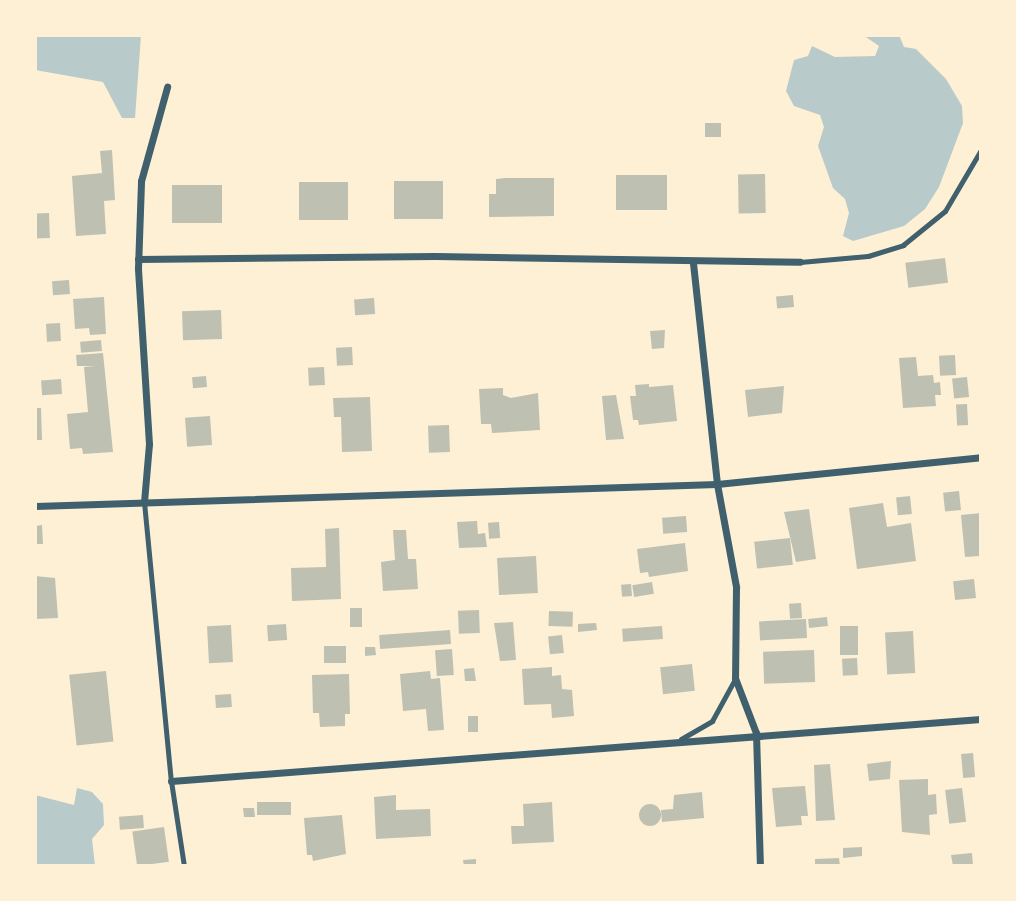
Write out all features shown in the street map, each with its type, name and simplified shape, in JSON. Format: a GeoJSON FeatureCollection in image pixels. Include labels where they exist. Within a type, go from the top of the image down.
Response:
{"type":"FeatureCollection","features":[{"type":"Feature","properties":{"kind":"street"},"geometry":{"type":"LineString","coordinates":[[144,502],[149,444],[138,259],[141,181],[167,87]]}},
{"type":"Feature","properties":{"kind":"street"},"geometry":{"type":"LineString","coordinates":[[138,259],[435,256],[693,263],[800,262]]}},
{"type":"Feature","properties":{"kind":"street"},"geometry":{"type":"LineString","coordinates":[[693,263],[717,484],[736,587],[735,678],[756,733],[760,866]]}},
{"type":"Feature","properties":{"kind":"street"},"geometry":{"type":"LineString","coordinates":[[35,506],[717,484],[981,457]]}},
{"type":"Feature","properties":{"kind":"street"},"geometry":{"type":"LineString","coordinates":[[171,781],[465,761],[756,733],[981,719]]}},
{"type":"Feature","properties":{"kind":"lane"},"geometry":{"type":"LineString","coordinates":[[800,262],[868,257],[903,245],[945,211],[981,150]]}},
{"type":"Feature","properties":{"kind":"lane"},"geometry":{"type":"LineString","coordinates":[[144,502],[171,781],[184,866]]}},
{"type":"Feature","properties":{"kind":"lane"},"geometry":{"type":"LineString","coordinates":[[681,739],[712,721],[735,678]]}},
{"type":"Feature","properties":{"kind":"shaded area"},"geometry":{"type":"Polygon","coordinates":[[[35,35],[141,35],[135,118],[122,118],[103,82],[35,70],[35,35]]]}},
{"type":"Feature","properties":{"kind":"shaded area"},"geometry":{"type":"Polygon","coordinates":[[[863,35],[899,35],[904,47],[916,49],[946,79],[962,106],[963,123],[939,187],[925,209],[904,226],[853,241],[843,236],[849,213],[845,199],[833,188],[818,146],[824,127],[820,115],[794,106],[786,91],[794,60],[808,56],[812,46],[835,57],[875,56],[879,46],[863,35]]]}},
{"type":"Feature","properties":{"kind":"shaded area"},"geometry":{"type":"Polygon","coordinates":[[[77,788],[92,792],[103,804],[104,825],[92,839],[95,866],[35,866],[35,795],[74,805],[77,788]]]}},
{"type":"Feature","properties":{"kind":"building"},"geometry":{"type":"Polygon","coordinates":[[[705,123],[721,123],[721,137],[705,137],[705,123]]]}},
{"type":"Feature","properties":{"kind":"building"},"geometry":{"type":"Polygon","coordinates":[[[112,150],[115,200],[104,201],[106,234],[76,236],[72,176],[102,173],[100,151],[112,150]]]}},
{"type":"Feature","properties":{"kind":"building"},"geometry":{"type":"Polygon","coordinates":[[[738,174],[765,174],[766,213],[739,213],[738,174]]]}},
{"type":"Feature","properties":{"kind":"building"},"geometry":{"type":"Polygon","coordinates":[[[616,175],[667,175],[667,210],[616,210],[616,175]]]}},
{"type":"Feature","properties":{"kind":"building"},"geometry":{"type":"Polygon","coordinates":[[[554,178],[554,216],[489,217],[489,194],[496,194],[496,179],[554,178]]]}},
{"type":"Feature","properties":{"kind":"building"},"geometry":{"type":"Polygon","coordinates":[[[394,181],[443,181],[443,219],[394,219],[394,181]]]}},
{"type":"Feature","properties":{"kind":"building"},"geometry":{"type":"Polygon","coordinates":[[[299,182],[348,182],[348,220],[299,220],[299,182]]]}},
{"type":"Feature","properties":{"kind":"building"},"geometry":{"type":"Polygon","coordinates":[[[172,185],[222,185],[222,223],[172,223],[172,185]]]}},
{"type":"Feature","properties":{"kind":"building"},"geometry":{"type":"Polygon","coordinates":[[[35,213],[49,213],[50,238],[36,238],[35,213]]]}},
{"type":"Feature","properties":{"kind":"building"},"geometry":{"type":"Polygon","coordinates":[[[945,258],[948,283],[908,288],[905,263],[945,258]]]}},
{"type":"Feature","properties":{"kind":"building"},"geometry":{"type":"Polygon","coordinates":[[[69,280],[70,294],[53,295],[52,281],[69,280]]]}},
{"type":"Feature","properties":{"kind":"building"},"geometry":{"type":"Polygon","coordinates":[[[793,295],[794,307],[777,308],[776,296],[793,295]]]}},
{"type":"Feature","properties":{"kind":"building"},"geometry":{"type":"Polygon","coordinates":[[[104,297],[106,334],[90,335],[89,328],[75,329],[73,299],[104,297]]]}},
{"type":"Feature","properties":{"kind":"building"},"geometry":{"type":"Polygon","coordinates":[[[374,298],[375,314],[355,315],[354,299],[374,298]]]}},
{"type":"Feature","properties":{"kind":"building"},"geometry":{"type":"Polygon","coordinates":[[[221,310],[222,339],[183,340],[182,311],[221,310]]]}},
{"type":"Feature","properties":{"kind":"building"},"geometry":{"type":"Polygon","coordinates":[[[60,323],[61,341],[47,342],[46,324],[60,323]]]}},
{"type":"Feature","properties":{"kind":"building"},"geometry":{"type":"Polygon","coordinates":[[[665,330],[664,348],[652,349],[650,331],[665,330]]]}},
{"type":"Feature","properties":{"kind":"building"},"geometry":{"type":"Polygon","coordinates":[[[101,340],[102,351],[81,353],[80,342],[101,340]]]}},
{"type":"Feature","properties":{"kind":"building"},"geometry":{"type":"Polygon","coordinates":[[[352,347],[353,365],[337,366],[336,348],[352,347]]]}},
{"type":"Feature","properties":{"kind":"building"},"geometry":{"type":"Polygon","coordinates":[[[103,353],[113,452],[83,454],[82,448],[70,449],[67,414],[88,412],[84,367],[95,366],[77,366],[76,355],[103,353]]]}},
{"type":"Feature","properties":{"kind":"building"},"geometry":{"type":"Polygon","coordinates":[[[955,355],[956,375],[940,376],[939,356],[955,355]]]}},
{"type":"Feature","properties":{"kind":"building"},"geometry":{"type":"Polygon","coordinates":[[[916,357],[918,376],[933,375],[934,383],[940,382],[941,395],[935,395],[936,406],[903,408],[899,358],[916,357]]]}},
{"type":"Feature","properties":{"kind":"building"},"geometry":{"type":"Polygon","coordinates":[[[324,367],[325,385],[309,386],[308,368],[324,367]]]}},
{"type":"Feature","properties":{"kind":"building"},"geometry":{"type":"Polygon","coordinates":[[[206,376],[207,387],[193,388],[192,377],[206,376]]]}},
{"type":"Feature","properties":{"kind":"building"},"geometry":{"type":"Polygon","coordinates":[[[967,377],[969,397],[954,398],[952,379],[967,377]]]}},
{"type":"Feature","properties":{"kind":"building"},"geometry":{"type":"Polygon","coordinates":[[[61,379],[62,394],[42,395],[41,380],[61,379]]]}},
{"type":"Feature","properties":{"kind":"building"},"geometry":{"type":"Polygon","coordinates":[[[649,384],[649,387],[673,385],[677,421],[639,425],[638,420],[633,420],[630,396],[636,396],[635,385],[649,384]]]}},
{"type":"Feature","properties":{"kind":"building"},"geometry":{"type":"Polygon","coordinates":[[[784,386],[782,413],[748,417],[745,390],[784,386]]]}},
{"type":"Feature","properties":{"kind":"building"},"geometry":{"type":"Polygon","coordinates":[[[503,388],[503,395],[511,398],[538,393],[540,430],[492,433],[491,424],[481,424],[479,389],[503,388]]]}},
{"type":"Feature","properties":{"kind":"building"},"geometry":{"type":"Polygon","coordinates":[[[616,395],[624,439],[606,440],[602,396],[616,395]]]}},
{"type":"Feature","properties":{"kind":"building"},"geometry":{"type":"Polygon","coordinates":[[[370,397],[372,451],[342,452],[341,417],[334,417],[333,398],[370,397]]]}},
{"type":"Feature","properties":{"kind":"building"},"geometry":{"type":"Polygon","coordinates":[[[967,404],[968,425],[957,426],[956,405],[967,404]]]}},
{"type":"Feature","properties":{"kind":"building"},"geometry":{"type":"Polygon","coordinates":[[[35,408],[41,408],[42,440],[35,440],[35,408]]]}},
{"type":"Feature","properties":{"kind":"building"},"geometry":{"type":"Polygon","coordinates":[[[210,416],[212,445],[187,447],[185,418],[210,416]]]}},
{"type":"Feature","properties":{"kind":"building"},"geometry":{"type":"Polygon","coordinates":[[[449,425],[450,452],[429,453],[428,426],[449,425]]]}},
{"type":"Feature","properties":{"kind":"building"},"geometry":{"type":"Polygon","coordinates":[[[959,491],[961,510],[945,512],[943,493],[959,491]]]}},
{"type":"Feature","properties":{"kind":"building"},"geometry":{"type":"Polygon","coordinates":[[[910,496],[912,514],[898,515],[896,497],[910,496]]]}},
{"type":"Feature","properties":{"kind":"building"},"geometry":{"type":"Polygon","coordinates":[[[883,503],[887,527],[911,523],[916,561],[857,569],[849,508],[883,503]]]}},
{"type":"Feature","properties":{"kind":"building"},"geometry":{"type":"Polygon","coordinates":[[[809,509],[816,559],[796,562],[784,512],[809,509]]]}},
{"type":"Feature","properties":{"kind":"building"},"geometry":{"type":"Polygon","coordinates":[[[981,513],[980,556],[965,557],[961,515],[981,513]]]}},
{"type":"Feature","properties":{"kind":"building"},"geometry":{"type":"Polygon","coordinates":[[[686,516],[687,532],[663,534],[662,518],[686,516]]]}},
{"type":"Feature","properties":{"kind":"building"},"geometry":{"type":"Polygon","coordinates":[[[477,521],[478,534],[485,533],[487,547],[459,548],[457,522],[477,521]]]}},
{"type":"Feature","properties":{"kind":"building"},"geometry":{"type":"Polygon","coordinates":[[[499,522],[500,538],[489,539],[488,523],[499,522]]]}},
{"type":"Feature","properties":{"kind":"building"},"geometry":{"type":"Polygon","coordinates":[[[42,525],[43,544],[35,544],[35,526],[42,525]]]}},
{"type":"Feature","properties":{"kind":"building"},"geometry":{"type":"Polygon","coordinates":[[[339,528],[341,599],[292,601],[291,568],[326,567],[325,529],[339,528]]]}},
{"type":"Feature","properties":{"kind":"building"},"geometry":{"type":"Polygon","coordinates":[[[393,530],[406,530],[408,559],[416,559],[418,589],[383,591],[381,562],[395,560],[393,530]]]}},
{"type":"Feature","properties":{"kind":"building"},"geometry":{"type":"Polygon","coordinates":[[[790,538],[793,565],[757,569],[754,542],[790,538]]]}},
{"type":"Feature","properties":{"kind":"building"},"geometry":{"type":"Polygon","coordinates":[[[685,543],[688,571],[649,577],[648,572],[640,573],[637,549],[685,543]]]}},
{"type":"Feature","properties":{"kind":"building"},"geometry":{"type":"Polygon","coordinates":[[[536,556],[538,593],[499,595],[497,558],[536,556]]]}},
{"type":"Feature","properties":{"kind":"building"},"geometry":{"type":"Polygon","coordinates":[[[35,576],[55,578],[58,618],[35,619],[35,576]]]}},
{"type":"Feature","properties":{"kind":"building"},"geometry":{"type":"Polygon","coordinates":[[[974,579],[976,598],[955,600],[953,581],[974,579]]]}},
{"type":"Feature","properties":{"kind":"building"},"geometry":{"type":"Polygon","coordinates":[[[652,582],[654,594],[634,597],[632,585],[652,582]]]}},
{"type":"Feature","properties":{"kind":"building"},"geometry":{"type":"Polygon","coordinates":[[[631,584],[632,596],[622,597],[621,585],[631,584]]]}},
{"type":"Feature","properties":{"kind":"building"},"geometry":{"type":"Polygon","coordinates":[[[801,603],[802,618],[790,619],[789,604],[801,603]]]}},
{"type":"Feature","properties":{"kind":"building"},"geometry":{"type":"Polygon","coordinates":[[[350,608],[362,608],[362,627],[350,627],[350,608]]]}},
{"type":"Feature","properties":{"kind":"building"},"geometry":{"type":"Polygon","coordinates":[[[479,610],[480,633],[459,634],[458,611],[479,610]]]}},
{"type":"Feature","properties":{"kind":"building"},"geometry":{"type":"Polygon","coordinates":[[[549,611],[573,612],[572,627],[548,626],[549,611]]]}},
{"type":"Feature","properties":{"kind":"building"},"geometry":{"type":"Polygon","coordinates":[[[827,617],[828,626],[809,628],[808,619],[827,617]]]}},
{"type":"Feature","properties":{"kind":"building"},"geometry":{"type":"Polygon","coordinates":[[[806,619],[807,638],[760,640],[759,621],[806,619]]]}},
{"type":"Feature","properties":{"kind":"building"},"geometry":{"type":"Polygon","coordinates":[[[513,622],[516,660],[500,661],[494,623],[513,622]]]}},
{"type":"Feature","properties":{"kind":"building"},"geometry":{"type":"Polygon","coordinates":[[[596,623],[597,630],[578,632],[578,624],[596,623]]]}},
{"type":"Feature","properties":{"kind":"building"},"geometry":{"type":"Polygon","coordinates":[[[286,624],[287,640],[268,641],[267,625],[286,624]]]}},
{"type":"Feature","properties":{"kind":"building"},"geometry":{"type":"Polygon","coordinates":[[[231,625],[233,662],[209,663],[207,626],[231,625]]]}},
{"type":"Feature","properties":{"kind":"building"},"geometry":{"type":"Polygon","coordinates":[[[662,626],[663,639],[623,642],[622,629],[662,626]]]}},
{"type":"Feature","properties":{"kind":"building"},"geometry":{"type":"Polygon","coordinates":[[[840,626],[858,626],[858,655],[840,655],[840,626]]]}},
{"type":"Feature","properties":{"kind":"building"},"geometry":{"type":"Polygon","coordinates":[[[450,630],[451,644],[380,649],[379,635],[450,630]]]}},
{"type":"Feature","properties":{"kind":"building"},"geometry":{"type":"Polygon","coordinates":[[[913,631],[915,673],[887,674],[885,632],[913,631]]]}},
{"type":"Feature","properties":{"kind":"building"},"geometry":{"type":"Polygon","coordinates":[[[562,635],[564,653],[550,654],[548,636],[562,635]]]}},
{"type":"Feature","properties":{"kind":"building"},"geometry":{"type":"Polygon","coordinates":[[[324,646],[346,646],[346,663],[324,663],[324,646]]]}},
{"type":"Feature","properties":{"kind":"building"},"geometry":{"type":"Polygon","coordinates":[[[365,647],[375,647],[376,655],[365,656],[365,647]]]}},
{"type":"Feature","properties":{"kind":"building"},"geometry":{"type":"Polygon","coordinates":[[[452,649],[454,675],[437,676],[435,650],[452,649]]]}},
{"type":"Feature","properties":{"kind":"building"},"geometry":{"type":"Polygon","coordinates":[[[814,650],[815,682],[764,684],[763,652],[814,650]]]}},
{"type":"Feature","properties":{"kind":"building"},"geometry":{"type":"Polygon","coordinates":[[[857,658],[858,675],[843,676],[842,659],[857,658]]]}},
{"type":"Feature","properties":{"kind":"building"},"geometry":{"type":"Polygon","coordinates":[[[692,664],[695,691],[663,694],[660,667],[692,664]]]}},
{"type":"Feature","properties":{"kind":"building"},"geometry":{"type":"Polygon","coordinates":[[[552,667],[552,676],[561,675],[562,689],[572,690],[574,716],[552,718],[551,704],[524,705],[522,669],[552,667]]]}},
{"type":"Feature","properties":{"kind":"building"},"geometry":{"type":"Polygon","coordinates":[[[474,668],[476,681],[465,681],[464,669],[474,668]]]}},
{"type":"Feature","properties":{"kind":"building"},"geometry":{"type":"Polygon","coordinates":[[[106,671],[113,742],[77,745],[69,675],[106,671]]]}},
{"type":"Feature","properties":{"kind":"building"},"geometry":{"type":"Polygon","coordinates":[[[430,671],[431,679],[440,678],[444,730],[428,731],[426,709],[403,711],[400,674],[430,671]]]}},
{"type":"Feature","properties":{"kind":"building"},"geometry":{"type":"Polygon","coordinates":[[[349,674],[350,714],[345,714],[345,726],[320,727],[319,713],[313,713],[312,675],[349,674]]]}},
{"type":"Feature","properties":{"kind":"building"},"geometry":{"type":"Polygon","coordinates":[[[231,694],[232,707],[216,708],[215,695],[231,694]]]}},
{"type":"Feature","properties":{"kind":"building"},"geometry":{"type":"Polygon","coordinates":[[[468,716],[478,716],[478,732],[468,732],[468,716]]]}},
{"type":"Feature","properties":{"kind":"building"},"geometry":{"type":"Polygon","coordinates":[[[973,753],[975,777],[963,778],[961,754],[973,753]]]}},
{"type":"Feature","properties":{"kind":"building"},"geometry":{"type":"Polygon","coordinates":[[[891,761],[890,779],[869,781],[867,764],[891,761]]]}},
{"type":"Feature","properties":{"kind":"building"},"geometry":{"type":"Polygon","coordinates":[[[830,764],[835,820],[816,821],[814,765],[830,764]]]}},
{"type":"Feature","properties":{"kind":"building"},"geometry":{"type":"Polygon","coordinates":[[[928,779],[928,795],[936,794],[937,814],[929,815],[930,835],[902,832],[899,780],[928,779]]]}},
{"type":"Feature","properties":{"kind":"building"},"geometry":{"type":"Polygon","coordinates":[[[805,786],[808,816],[801,816],[802,825],[776,827],[772,788],[805,786]]]}},
{"type":"Feature","properties":{"kind":"building"},"geometry":{"type":"Polygon","coordinates":[[[962,788],[966,822],[949,824],[945,790],[962,788]]]}},
{"type":"Feature","properties":{"kind":"building"},"geometry":{"type":"Polygon","coordinates":[[[702,792],[704,818],[662,822],[661,810],[673,809],[674,795],[702,792]]]}},
{"type":"Feature","properties":{"kind":"building"},"geometry":{"type":"Polygon","coordinates":[[[396,795],[396,810],[430,809],[431,836],[376,839],[374,797],[396,795]]]}},
{"type":"Feature","properties":{"kind":"building"},"geometry":{"type":"Polygon","coordinates":[[[257,802],[291,802],[291,815],[257,815],[257,802]]]}},
{"type":"Feature","properties":{"kind":"building"},"geometry":{"type":"Polygon","coordinates":[[[552,802],[554,842],[512,844],[511,826],[524,826],[523,804],[552,802]]]}},
{"type":"Feature","properties":{"kind":"building"},"geometry":{"type":"Polygon","coordinates":[[[650,804],[658,807],[661,815],[658,823],[650,826],[642,823],[639,815],[642,807],[650,804]]]}},
{"type":"Feature","properties":{"kind":"building"},"geometry":{"type":"Polygon","coordinates":[[[243,808],[254,808],[255,817],[244,817],[243,808]]]}},
{"type":"Feature","properties":{"kind":"building"},"geometry":{"type":"Polygon","coordinates":[[[143,815],[144,828],[120,830],[119,817],[143,815]]]}},
{"type":"Feature","properties":{"kind":"building"},"geometry":{"type":"Polygon","coordinates":[[[342,815],[346,854],[313,861],[312,855],[307,855],[304,818],[342,815]]]}},
{"type":"Feature","properties":{"kind":"building"},"geometry":{"type":"Polygon","coordinates":[[[164,827],[169,862],[137,866],[132,831],[164,827]]]}},
{"type":"Feature","properties":{"kind":"building"},"geometry":{"type":"Polygon","coordinates":[[[862,847],[862,856],[843,858],[843,848],[862,847]]]}},
{"type":"Feature","properties":{"kind":"building"},"geometry":{"type":"Polygon","coordinates":[[[972,853],[973,866],[953,866],[951,855],[972,853]]]}},
{"type":"Feature","properties":{"kind":"building"},"geometry":{"type":"Polygon","coordinates":[[[839,858],[840,866],[815,866],[815,859],[839,858]]]}},
{"type":"Feature","properties":{"kind":"building"},"geometry":{"type":"Polygon","coordinates":[[[476,859],[476,866],[464,866],[463,860],[476,859]]]}}]}
